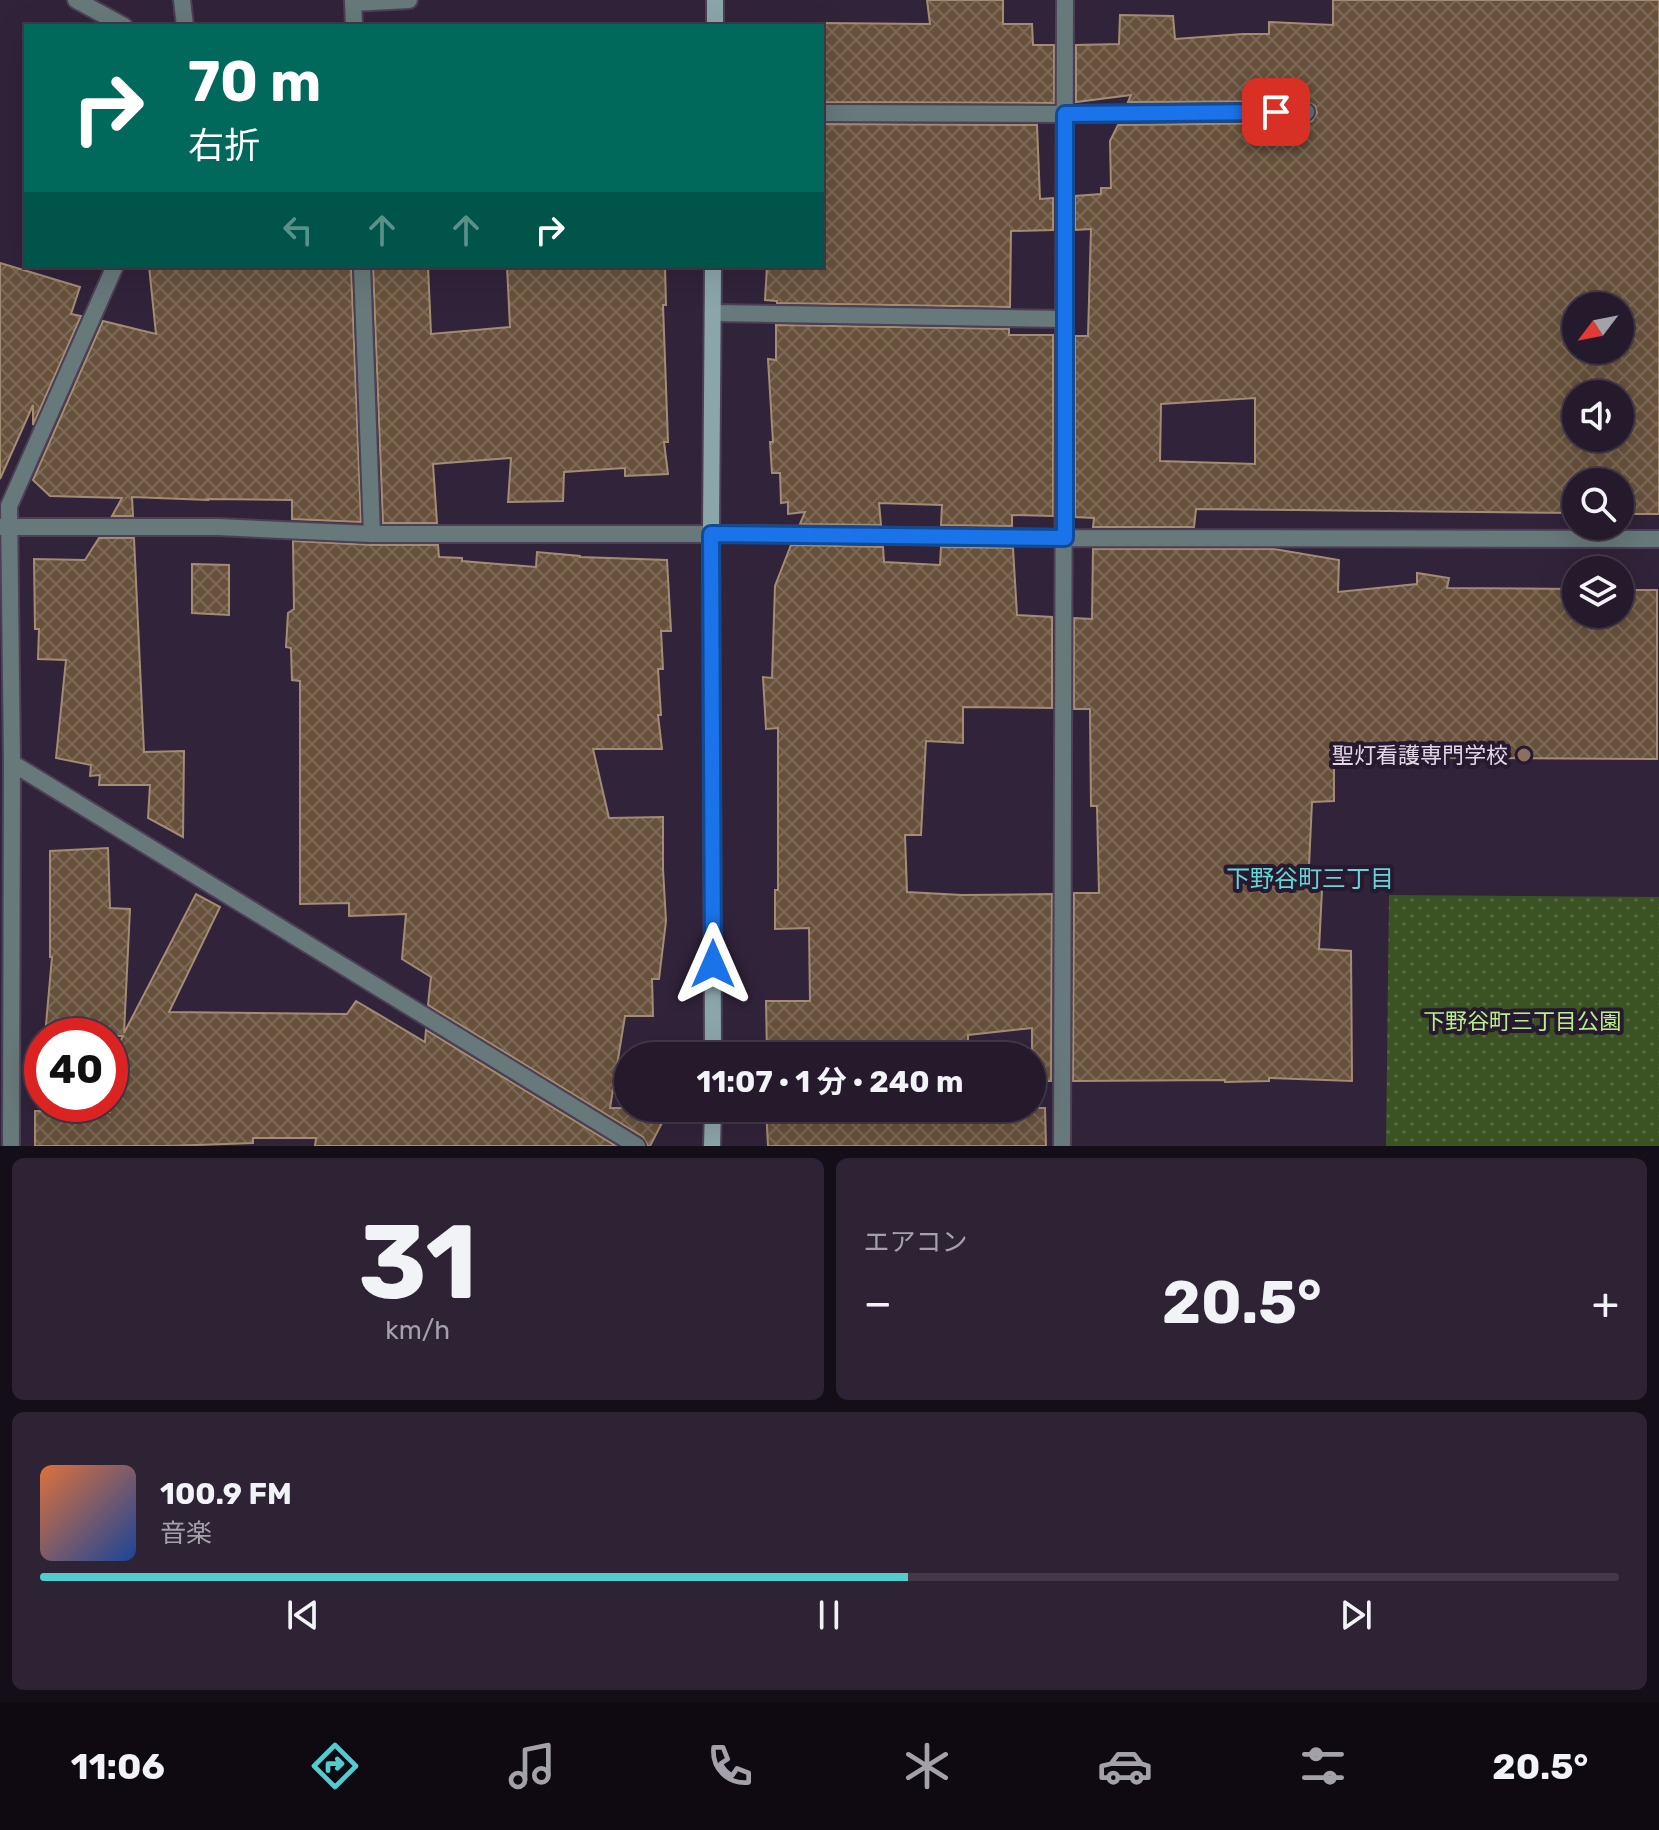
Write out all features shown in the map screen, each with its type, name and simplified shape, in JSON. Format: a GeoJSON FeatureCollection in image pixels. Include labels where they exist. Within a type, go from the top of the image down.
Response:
{"type":"FeatureCollection","features":[{"type":"Feature","properties":{"kind":"street"},"geometry":{"type":"LineString","coordinates":[[76,0],[120,24]]}},
{"type":"Feature","properties":{"kind":"street"},"geometry":{"type":"LineString","coordinates":[[182,0],[185,24]]}},
{"type":"Feature","properties":{"kind":"street"},"geometry":{"type":"LineString","coordinates":[[354,24],[353,2],[409,0]]}},
{"type":"Feature","properties":{"kind":"street"},"geometry":{"type":"LineString","coordinates":[[715,0],[715,24]]}},
{"type":"Feature","properties":{"kind":"street"},"geometry":{"type":"LineString","coordinates":[[1062,1146],[1065,0]]}},
{"type":"Feature","properties":{"kind":"street"},"geometry":{"type":"LineString","coordinates":[[824,113],[1306,112]]}},
{"type":"Feature","properties":{"kind":"street"},"geometry":{"type":"LineString","coordinates":[[11,1146],[12,763],[5,527],[9,506],[114,268]]}},
{"type":"Feature","properties":{"kind":"street"},"geometry":{"type":"LineString","coordinates":[[362,268],[372,534]]}},
{"type":"Feature","properties":{"kind":"street"},"geometry":{"type":"LineString","coordinates":[[713,268],[713,1042]]}},
{"type":"Feature","properties":{"kind":"street"},"geometry":{"type":"LineString","coordinates":[[713,313],[1064,319]]}},
{"type":"Feature","properties":{"kind":"street"},"geometry":{"type":"LineString","coordinates":[[5,527],[218,527],[372,534],[1659,539]]}},
{"type":"Feature","properties":{"kind":"street"},"geometry":{"type":"LineString","coordinates":[[12,763],[637,1146]]}},
{"type":"Feature","properties":{"kind":"street"},"geometry":{"type":"LineString","coordinates":[[712,1146],[713,1122]]}},
{"type":"Feature","properties":{"kind":"green space","name":"下野谷町三丁目公園"},"geometry":{"type":"Polygon","coordinates":[[[1389,895],[1659,897],[1659,1146],[1386,1146],[1389,895]]]}},
{"type":"Feature","properties":{"kind":"building"},"geometry":{"type":"Polygon","coordinates":[[[927,0],[1003,0],[1003,24],[1032,24],[1033,45],[1054,45],[1054,103],[824,102],[822,23],[930,24],[927,0]]]}},
{"type":"Feature","properties":{"kind":"building"},"geometry":{"type":"Polygon","coordinates":[[[1333,0],[1659,0],[1659,514],[1634,514],[1634,468],[1562,468],[1562,513],[1196,509],[1194,527],[1093,527],[1094,518],[1075,517],[1075,336],[1088,336],[1091,229],[1075,230],[1075,196],[1101,194],[1101,188],[1111,188],[1110,141],[1118,125],[1306,123],[1312,121],[1317,113],[1315,106],[1306,101],[1128,102],[1131,95],[1076,102],[1076,45],[1119,44],[1120,15],[1173,16],[1175,39],[1269,34],[1269,22],[1333,25],[1333,0]],[[1255,398],[1161,404],[1160,461],[1255,464],[1255,398]]]}},
{"type":"Feature","properties":{"kind":"building"},"geometry":{"type":"Polygon","coordinates":[[[824,124],[1037,125],[1040,199],[1053,198],[1053,230],[1011,231],[1010,307],[777,303],[765,300],[767,268],[824,268],[824,124]]]}},
{"type":"Feature","properties":{"kind":"building"},"geometry":{"type":"Polygon","coordinates":[[[0,263],[80,287],[71,314],[81,316],[33,425],[33,405],[0,479],[0,263]]]}},
{"type":"Feature","properties":{"kind":"building"},"geometry":{"type":"Polygon","coordinates":[[[149,268],[351,268],[361,522],[292,519],[292,500],[132,497],[133,516],[112,516],[122,498],[50,496],[33,480],[103,321],[156,334],[149,268]]]}},
{"type":"Feature","properties":{"kind":"building"},"geometry":{"type":"Polygon","coordinates":[[[373,268],[428,268],[431,334],[510,327],[507,268],[665,268],[666,305],[663,305],[668,442],[664,442],[668,474],[625,476],[625,468],[564,472],[563,501],[508,502],[511,458],[433,464],[437,523],[383,523],[373,268]]]}},
{"type":"Feature","properties":{"kind":"building"},"geometry":{"type":"Polygon","coordinates":[[[776,325],[1009,329],[1009,335],[1053,335],[1053,516],[1012,515],[1012,526],[941,525],[942,505],[879,503],[881,525],[800,524],[805,512],[788,514],[788,502],[781,503],[780,473],[772,473],[768,359],[776,360],[776,325]]]}},
{"type":"Feature","properties":{"kind":"building"},"geometry":{"type":"Polygon","coordinates":[[[99,538],[134,538],[144,752],[184,751],[183,837],[148,818],[150,785],[99,785],[100,775],[90,776],[91,765],[56,758],[66,660],[38,659],[34,559],[85,560],[99,538]]]}},
{"type":"Feature","properties":{"kind":"building"},"geometry":{"type":"Polygon","coordinates":[[[293,541],[438,545],[439,557],[536,567],[537,552],[667,560],[671,631],[661,631],[663,669],[658,669],[662,749],[593,749],[609,818],[663,817],[666,921],[659,979],[652,979],[653,1016],[625,1016],[621,1042],[614,1042],[614,1083],[610,1108],[614,1108],[614,1119],[428,1005],[431,977],[402,959],[406,914],[349,916],[349,903],[300,904],[300,681],[292,680],[291,648],[286,647],[288,613],[294,609],[293,541]]]}},
{"type":"Feature","properties":{"kind":"building"},"geometry":{"type":"Polygon","coordinates":[[[791,545],[883,547],[884,562],[940,565],[941,547],[1013,548],[1017,615],[1052,617],[1052,708],[963,707],[963,743],[926,741],[921,835],[905,835],[907,892],[1052,894],[1051,1081],[1046,1081],[1046,1042],[1032,1042],[1032,1028],[968,1035],[968,1042],[767,1042],[766,1001],[810,1001],[809,928],[775,929],[775,890],[778,890],[778,728],[766,729],[763,677],[772,678],[775,586],[791,545]]]}},
{"type":"Feature","properties":{"kind":"building"},"geometry":{"type":"Polygon","coordinates":[[[1093,549],[1274,549],[1339,560],[1338,592],[1417,584],[1417,573],[1449,578],[1447,588],[1562,589],[1562,628],[1634,628],[1634,590],[1657,590],[1657,759],[1334,757],[1334,801],[1312,802],[1308,887],[1322,890],[1319,949],[1351,951],[1352,1081],[1269,1078],[1269,1081],[1225,1082],[1073,1081],[1074,893],[1099,893],[1097,806],[1091,806],[1090,709],[1074,709],[1074,618],[1092,619],[1093,549]]]}},
{"type":"Feature","properties":{"kind":"building"},"geometry":{"type":"Polygon","coordinates":[[[192,564],[229,565],[229,615],[192,613],[192,564]]]}},
{"type":"Feature","properties":{"kind":"building"},"geometry":{"type":"Polygon","coordinates":[[[108,848],[110,908],[130,909],[125,1018],[47,1018],[52,957],[50,851],[108,848]]]}},
{"type":"Feature","properties":{"kind":"building"},"geometry":{"type":"Polygon","coordinates":[[[196,894],[220,907],[169,1012],[347,1014],[356,1001],[425,1042],[426,1030],[616,1146],[315,1146],[316,1138],[253,1138],[253,1143],[35,1146],[35,1122],[128,1122],[128,1025],[196,894]]]}},
{"type":"Feature","properties":{"kind":"building"},"geometry":{"type":"Polygon","coordinates":[[[619,1122],[662,1122],[650,1146],[643,1137],[619,1122]]]}},
{"type":"Feature","properties":{"kind":"building"},"geometry":{"type":"Polygon","coordinates":[[[767,1122],[1045,1122],[1046,1146],[768,1146],[767,1122]]]}},
{"type":"Feature","properties":{"kind":"place","name":"聖灯看護専門学校"},"geometry":{"type":"Point","coordinates":[1524,755]}},
{"type":"Feature","properties":{"kind":"district","name":"下野谷町三丁目"},"geometry":{"type":"Point","coordinates":[1310,879]}},
{"type":"Feature","properties":{"kind":"route"},"geometry":{"type":"LineString","coordinates":[[713,964],[711,534],[1065,538],[1065,114],[1276,112]]}}]}
